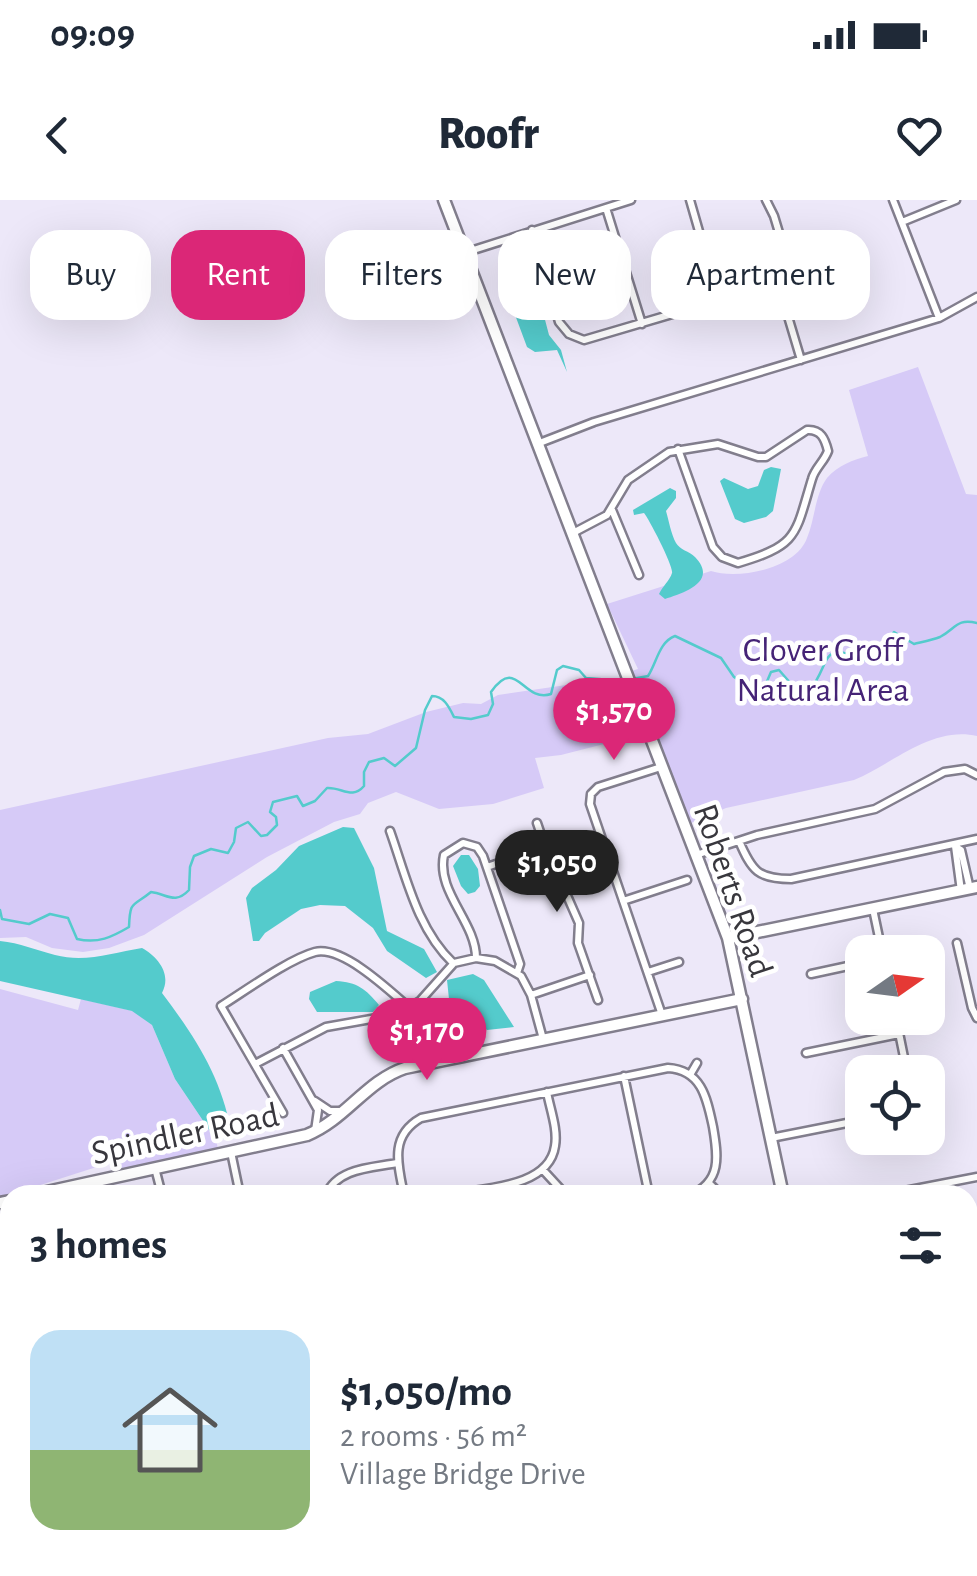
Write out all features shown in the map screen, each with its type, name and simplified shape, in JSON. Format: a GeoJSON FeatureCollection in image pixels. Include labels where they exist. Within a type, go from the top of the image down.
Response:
{"type":"FeatureCollection","features":[{"type":"Feature","properties":{"kind":"main road","name":"Roberts Road"},"geometry":{"type":"LineString","coordinates":[[447,200],[456,230]]}},
{"type":"Feature","properties":{"kind":"main road","name":"Roberts Road"},"geometry":{"type":"LineString","coordinates":[[447,200],[458,230]]}},
{"type":"Feature","properties":{"kind":"main road","name":"Roberts Road"},"geometry":{"type":"LineString","coordinates":[[478,282],[515,374],[570,534],[728,938],[781,1185]]}},
{"type":"Feature","properties":{"kind":"main road"},"geometry":{"type":"LineString","coordinates":[[728,938],[969,889]]}},
{"type":"Feature","properties":{"kind":"main road","name":"Spindler Road"},"geometry":{"type":"LineString","coordinates":[[77,1185],[314,1132],[346,1110],[373,1084],[398,1070],[742,999]]}},
{"type":"Feature","properties":{"kind":"street"},"geometry":{"type":"LineString","coordinates":[[532,230],[631,200]]}},
{"type":"Feature","properties":{"kind":"street"},"geometry":{"type":"LineString","coordinates":[[690,200],[699,230]]}},
{"type":"Feature","properties":{"kind":"street"},"geometry":{"type":"LineString","coordinates":[[893,200],[939,318]]}},
{"type":"Feature","properties":{"kind":"street"},"geometry":{"type":"LineString","coordinates":[[902,222],[956,200]]}},
{"type":"Feature","properties":{"kind":"street"},"geometry":{"type":"LineString","coordinates":[[768,201],[777,230]]}},
{"type":"Feature","properties":{"kind":"street"},"geometry":{"type":"LineString","coordinates":[[606,208],[642,324]]}},
{"type":"Feature","properties":{"kind":"street"},"geometry":{"type":"LineString","coordinates":[[536,444],[594,422],[939,318],[977,297]]}},
{"type":"Feature","properties":{"kind":"street"},"geometry":{"type":"LineString","coordinates":[[560,320],[563,330],[576,338],[592,340],[655,320]]}},
{"type":"Feature","properties":{"kind":"street"},"geometry":{"type":"LineString","coordinates":[[789,320],[800,360]]}},
{"type":"Feature","properties":{"kind":"street"},"geometry":{"type":"LineString","coordinates":[[570,534],[612,510],[628,480],[678,449],[718,444],[758,458],[774,453],[807,430],[820,433],[828,452],[813,474],[800,525],[783,546],[738,563],[722,557],[712,547],[678,449]]}},
{"type":"Feature","properties":{"kind":"street"},"geometry":{"type":"LineString","coordinates":[[612,510],[640,574]]}},
{"type":"Feature","properties":{"kind":"street"},"geometry":{"type":"LineString","coordinates":[[662,767],[588,793],[662,1015]]}},
{"type":"Feature","properties":{"kind":"street"},"geometry":{"type":"LineString","coordinates":[[696,855],[875,810],[950,770],[966,769],[977,775]]}},
{"type":"Feature","properties":{"kind":"street"},"geometry":{"type":"LineString","coordinates":[[537,823],[556,880],[562,882],[579,923],[578,943],[598,1000]]}},
{"type":"Feature","properties":{"kind":"street"},"geometry":{"type":"LineString","coordinates":[[390,830],[418,912],[431,937],[454,964]]}},
{"type":"Feature","properties":{"kind":"street"},"geometry":{"type":"LineString","coordinates":[[740,841],[756,872],[772,879],[791,879],[977,840]]}},
{"type":"Feature","properties":{"kind":"street"},"geometry":{"type":"LineString","coordinates":[[476,958],[474,941],[446,880],[442,862],[451,848],[462,842],[477,847],[487,867],[520,964],[517,973]]}},
{"type":"Feature","properties":{"kind":"street"},"geometry":{"type":"LineString","coordinates":[[955,846],[969,889]]}},
{"type":"Feature","properties":{"kind":"street"},"geometry":{"type":"LineString","coordinates":[[487,867],[546,847]]}},
{"type":"Feature","properties":{"kind":"street"},"geometry":{"type":"LineString","coordinates":[[623,901],[688,880]]}},
{"type":"Feature","properties":{"kind":"street"},"geometry":{"type":"LineString","coordinates":[[873,908],[879,935]]}},
{"type":"Feature","properties":{"kind":"street"},"geometry":{"type":"LineString","coordinates":[[958,943],[977,1018]]}},
{"type":"Feature","properties":{"kind":"street"},"geometry":{"type":"LineString","coordinates":[[283,1113],[221,1006],[307,955],[329,951],[351,959],[435,1030]]}},
{"type":"Feature","properties":{"kind":"street"},"geometry":{"type":"LineString","coordinates":[[255,1064],[326,1026],[387,1018],[407,1009],[420,1001],[454,964],[476,958],[517,973],[531,996],[543,1039]]}},
{"type":"Feature","properties":{"kind":"street"},"geometry":{"type":"LineString","coordinates":[[648,972],[679,962]]}},
{"type":"Feature","properties":{"kind":"street"},"geometry":{"type":"LineString","coordinates":[[811,974],[845,967]]}},
{"type":"Feature","properties":{"kind":"street"},"geometry":{"type":"LineString","coordinates":[[531,996],[590,975]]}},
{"type":"Feature","properties":{"kind":"street"},"geometry":{"type":"LineString","coordinates":[[806,1053],[894,1035]]}},
{"type":"Feature","properties":{"kind":"street"},"geometry":{"type":"LineString","coordinates":[[283,1048],[314,1100],[319,1116],[314,1132]]}},
{"type":"Feature","properties":{"kind":"street"},"geometry":{"type":"LineString","coordinates":[[690,1074],[697,1063]]}},
{"type":"Feature","properties":{"kind":"street"},"geometry":{"type":"LineString","coordinates":[[402,1185],[398,1162],[400,1138],[421,1118],[668,1068],[690,1074],[706,1095],[717,1168],[706,1185]]}},
{"type":"Feature","properties":{"kind":"street"},"geometry":{"type":"LineString","coordinates":[[624,1076],[647,1185]]}},
{"type":"Feature","properties":{"kind":"street"},"geometry":{"type":"LineString","coordinates":[[499,1185],[524,1180],[543,1170],[556,1143],[547,1092]]}},
{"type":"Feature","properties":{"kind":"street"},"geometry":{"type":"LineString","coordinates":[[314,1100],[330,1111],[346,1110]]}},
{"type":"Feature","properties":{"kind":"street"},"geometry":{"type":"LineString","coordinates":[[771,1138],[845,1123]]}},
{"type":"Feature","properties":{"kind":"street"},"geometry":{"type":"LineString","coordinates":[[231,1151],[238,1185]]}},
{"type":"Feature","properties":{"kind":"street"},"geometry":{"type":"LineString","coordinates":[[331,1185],[343,1174],[398,1162]]}},
{"type":"Feature","properties":{"kind":"street"},"geometry":{"type":"LineString","coordinates":[[155,1167],[160,1185]]}},
{"type":"Feature","properties":{"kind":"street"},"geometry":{"type":"LineString","coordinates":[[543,1170],[557,1185]]}},
{"type":"Feature","properties":{"kind":"street"},"geometry":{"type":"LineString","coordinates":[[947,1185],[977,1177]]}},
{"type":"Feature","properties":{"kind":"green space","name":"Clover Groff Natural Area"},"geometry":{"type":"Polygon","coordinates":[[[918,367],[966,494],[977,495],[977,736],[944,736],[854,780],[726,808],[684,826],[647,733],[535,758],[544,788],[493,804],[439,809],[396,792],[368,803],[360,814],[334,822],[267,857],[144,935],[109,948],[83,952],[52,948],[26,937],[0,938],[0,810],[328,738],[368,734],[426,712],[463,703],[481,704],[498,695],[614,678],[629,686],[625,673],[638,669],[607,604],[711,571],[750,573],[791,558],[807,538],[827,478],[841,466],[868,456],[849,390],[918,367]]]}},
{"type":"Feature","properties":{"kind":"green space"},"geometry":{"type":"Polygon","coordinates":[[[0,989],[78,1010],[81,999],[133,1011],[152,1025],[175,1079],[216,1140],[219,1153],[116,1176],[109,1163],[40,1185],[0,1185],[0,989]]]}},
{"type":"Feature","properties":{"kind":"shaded area"},"geometry":{"type":"Polygon","coordinates":[[[517,320],[545,320],[549,335],[561,350],[567,372],[557,350],[535,352],[527,347],[517,320]]]}},
{"type":"Feature","properties":{"kind":"shaded area"},"geometry":{"type":"Polygon","coordinates":[[[781,469],[773,511],[744,523],[735,519],[720,481],[724,478],[748,489],[758,486],[764,470],[781,469]]]}},
{"type":"Feature","properties":{"kind":"shaded area"},"geometry":{"type":"Polygon","coordinates":[[[670,488],[676,491],[676,498],[666,511],[673,536],[678,545],[695,557],[703,573],[696,585],[665,599],[659,594],[672,573],[669,562],[644,513],[634,515],[633,510],[670,488]]]}},
{"type":"Feature","properties":{"kind":"shaded area"},"geometry":{"type":"Polygon","coordinates":[[[343,827],[354,828],[374,868],[387,931],[424,949],[437,972],[426,978],[387,951],[373,928],[345,906],[301,909],[259,941],[253,941],[246,898],[252,888],[299,846],[343,827]]]}},
{"type":"Feature","properties":{"kind":"shaded area"},"geometry":{"type":"Polygon","coordinates":[[[461,855],[469,855],[478,869],[480,886],[468,894],[453,866],[461,855]]]}},
{"type":"Feature","properties":{"kind":"shaded area"},"geometry":{"type":"Polygon","coordinates":[[[0,941],[66,957],[142,948],[153,956],[164,973],[162,993],[196,1041],[221,1092],[231,1131],[227,1138],[216,1140],[175,1079],[152,1025],[132,1011],[0,981],[0,941]]]}},
{"type":"Feature","properties":{"kind":"shaded area"},"geometry":{"type":"Polygon","coordinates":[[[473,974],[484,980],[514,1027],[487,1030],[449,999],[447,980],[473,974]]]}},
{"type":"Feature","properties":{"kind":"shaded area"},"geometry":{"type":"Polygon","coordinates":[[[336,981],[361,987],[379,1005],[373,1012],[317,1012],[309,999],[310,992],[336,981]]]}},
{"type":"Feature","properties":{"kind":"waterway"},"geometry":{"type":"LineString","coordinates":[[632,679],[648,676],[662,648],[675,636],[721,658],[734,677],[755,691],[765,686],[771,672],[779,670],[800,694],[809,691],[832,653],[864,660],[873,658],[894,632],[914,644],[940,637],[960,623],[977,623]]}},
{"type":"Feature","properties":{"kind":"waterway"},"geometry":{"type":"LineString","coordinates":[[0,910],[2,919],[29,924],[50,914],[68,918],[77,939],[111,937],[129,927],[132,908],[151,892],[175,898],[189,890],[194,856],[211,849],[228,853],[236,828],[248,822],[261,836],[267,835],[277,825],[270,812],[273,802],[297,796],[303,806],[315,801],[327,788],[355,792],[364,786],[369,762],[384,758],[395,766],[416,748],[432,696],[443,700],[454,717],[471,719],[488,715],[493,704],[491,692],[507,678],[541,695],[551,694],[557,670],[563,666],[579,670],[586,678],[624,681]]}}]}
